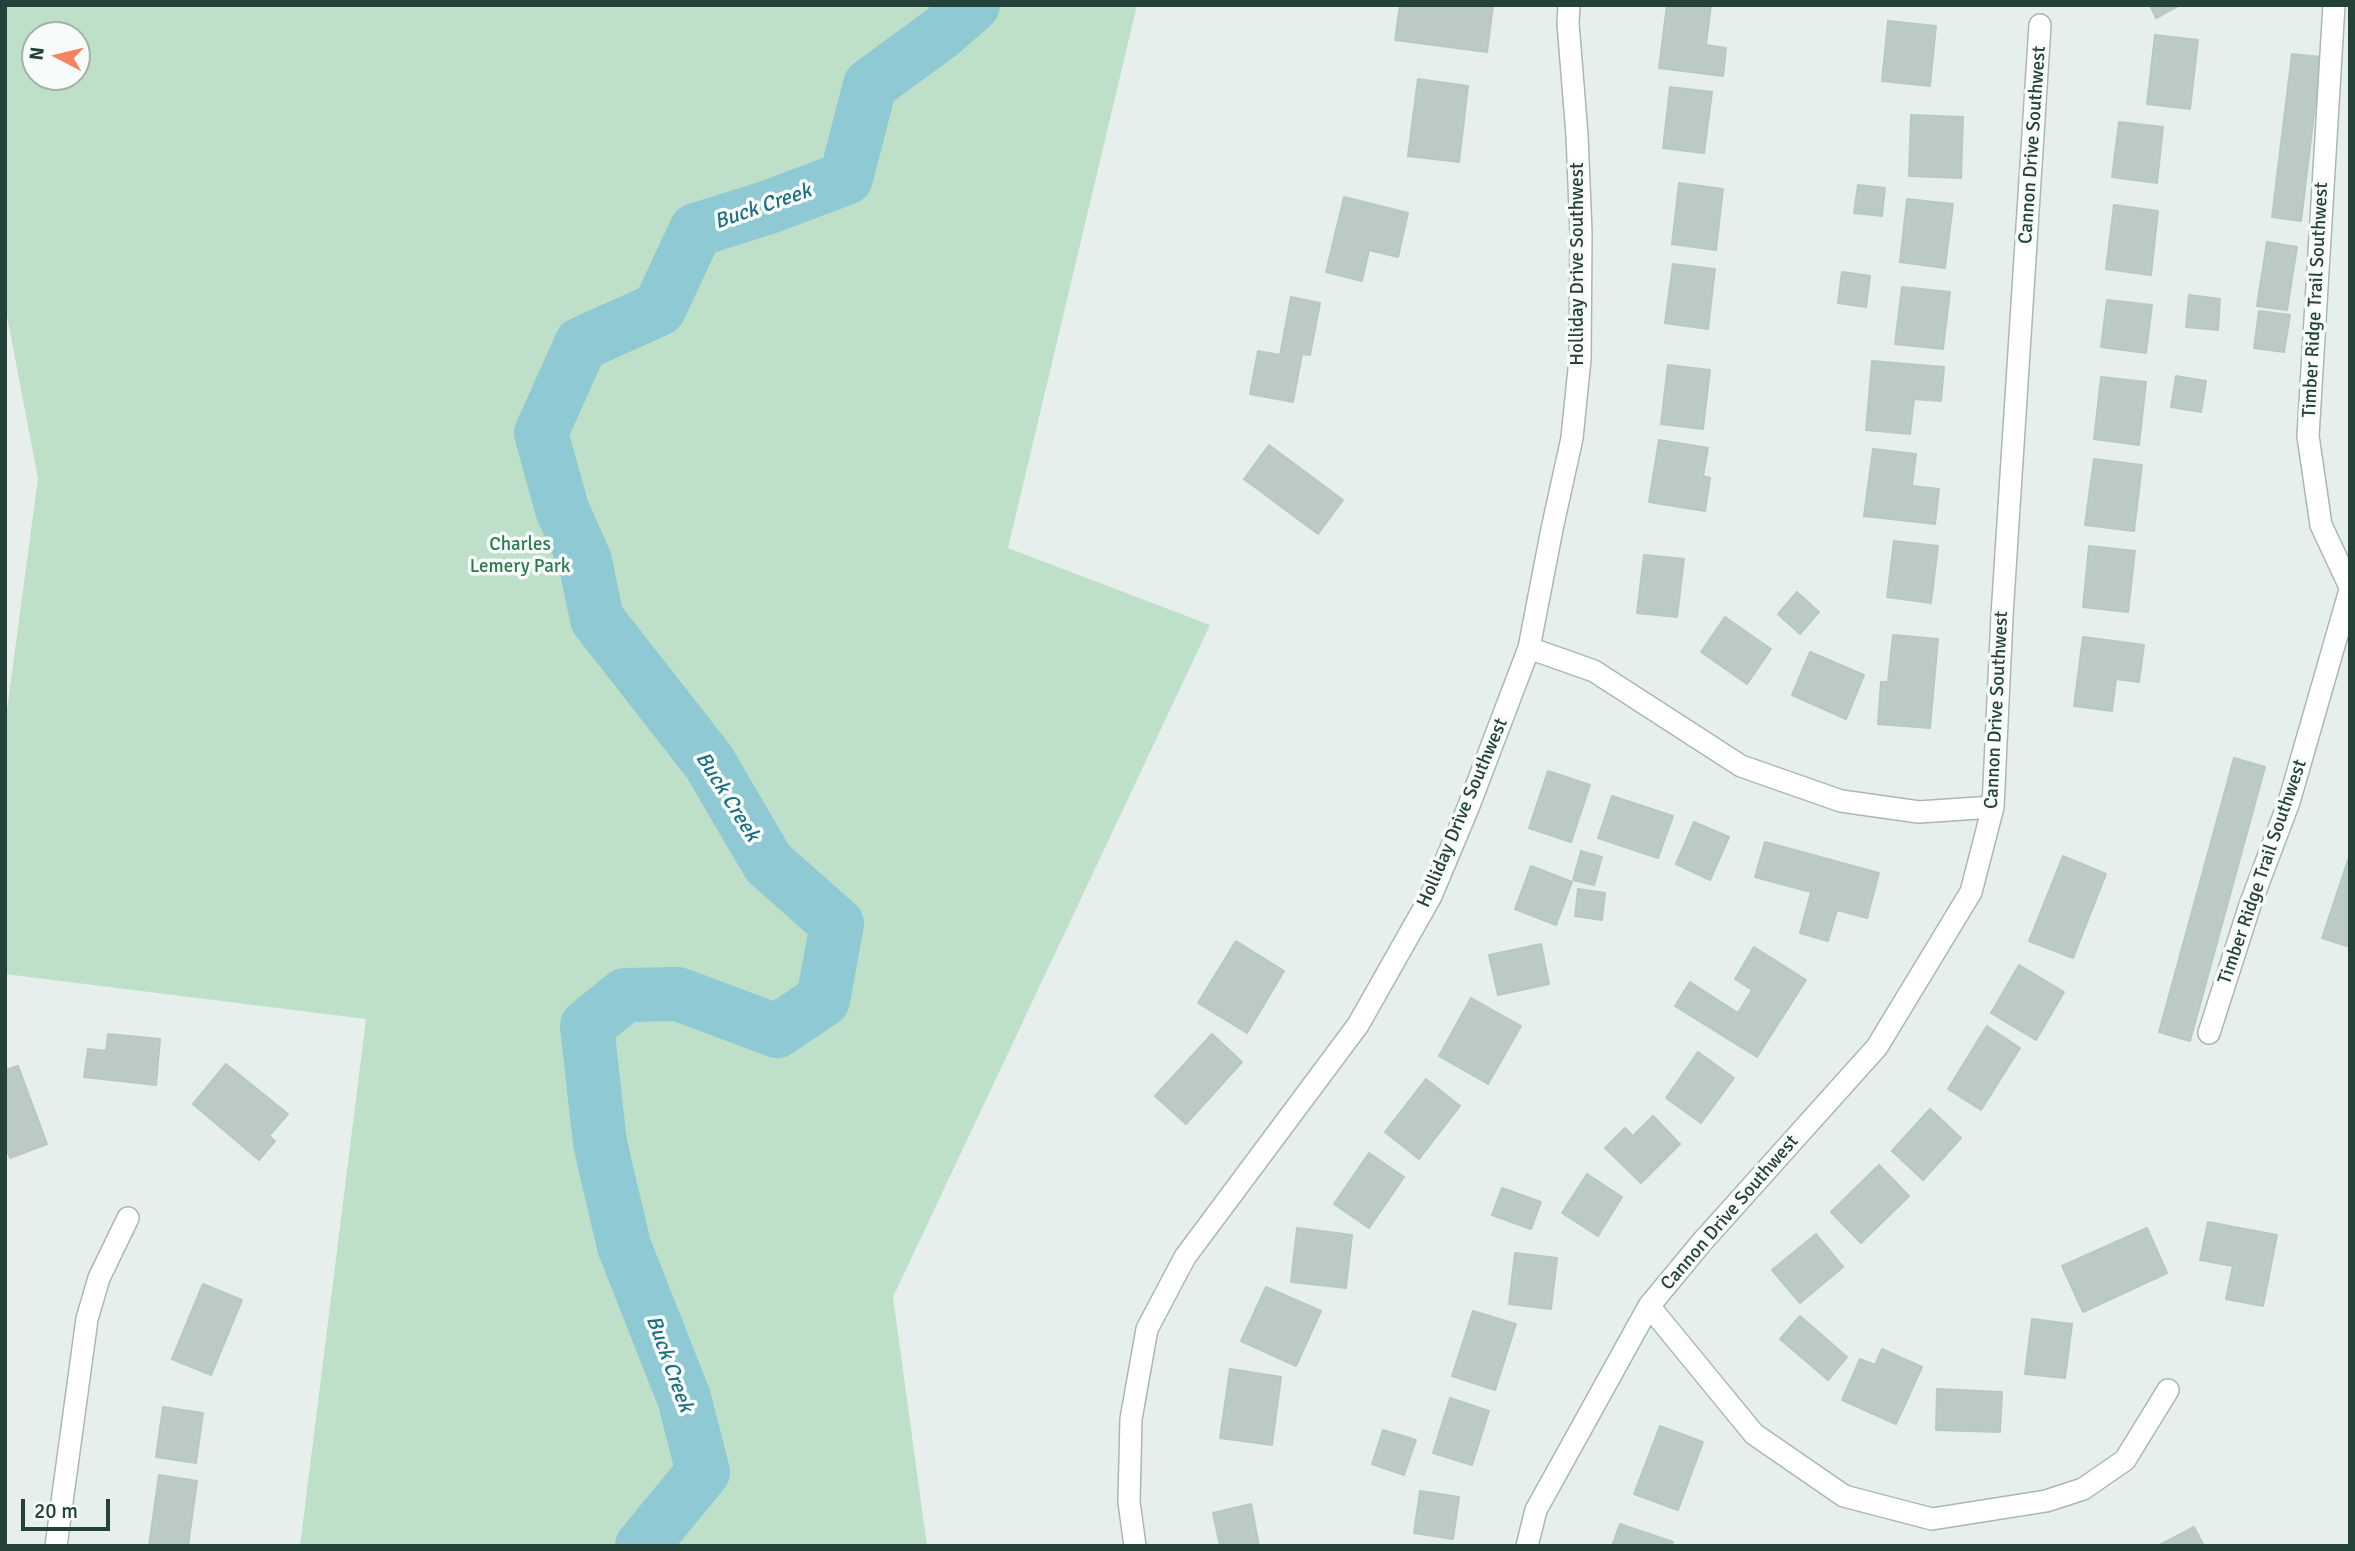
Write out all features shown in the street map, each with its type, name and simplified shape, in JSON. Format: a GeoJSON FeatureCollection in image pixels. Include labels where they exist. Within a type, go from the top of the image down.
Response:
{"type":"FeatureCollection","features":[{"type":"Feature","properties":{"kind":"street","name":"Holliday Drive Southwest"},"geometry":{"type":"LineString","coordinates":[[1135,1546],[1129,1502],[1131,1419],[1147,1329],[1185,1257],[1357,1025],[1431,896],[1529,648],[1572,438],[1580,359],[1581,233],[1569,5]]}},
{"type":"Feature","properties":{"kind":"street","name":"Timber Ridge Trail Southwest"},"geometry":{"type":"LineString","coordinates":[[2209,1033],[2250,905],[2289,802],[2350,589],[2320,526],[2308,436],[2334,5]]}},
{"type":"Feature","properties":{"kind":"street","name":"Cannon Drive Southwest"},"geometry":{"type":"LineString","coordinates":[[1527,1546],[1536,1510],[1649,1306],[1702,1242],[1877,1047],[1971,892],[1993,807],[2002,616],[2040,25]]}},
{"type":"Feature","properties":{"kind":"street"},"geometry":{"type":"LineString","coordinates":[[1529,648],[1594,671],[1741,766],[1841,801],[1919,812],[1993,807]]}},
{"type":"Feature","properties":{"kind":"street"},"geometry":{"type":"LineString","coordinates":[[56,1546],[87,1320],[111,1248],[128,1218]]}},
{"type":"Feature","properties":{"kind":"street"},"geometry":{"type":"LineString","coordinates":[[1649,1306],[1754,1434],[1844,1496],[1932,1519],[2046,1502],[2083,1489],[2125,1460],[2168,1390]]}},
{"type":"Feature","properties":{"kind":"green space","name":"Charles Lemery Park"},"geometry":{"type":"Polygon","coordinates":[[[5,5],[1137,5],[1008,548],[1210,625],[893,1297],[927,1546],[300,1546],[366,1019],[5,974],[5,725],[38,478],[5,306],[5,5]]]}},
{"type":"Feature","properties":{"kind":"building"},"geometry":{"type":"Polygon","coordinates":[[[1400,5],[1493,6],[1487,52],[1395,40],[1400,5]]]}},
{"type":"Feature","properties":{"kind":"building"},"geometry":{"type":"Polygon","coordinates":[[[1667,5],[1711,5],[1706,45],[1726,48],[1723,76],[1659,68],[1667,5]]]}},
{"type":"Feature","properties":{"kind":"building"},"geometry":{"type":"Polygon","coordinates":[[[2150,5],[2180,5],[2156,18],[2150,5]]]}},
{"type":"Feature","properties":{"kind":"building"},"geometry":{"type":"Polygon","coordinates":[[[1888,21],[1936,26],[1930,86],[1882,81],[1888,21]]]}},
{"type":"Feature","properties":{"kind":"building"},"geometry":{"type":"Polygon","coordinates":[[[2155,35],[2198,40],[2190,109],[2147,104],[2155,35]]]}},
{"type":"Feature","properties":{"kind":"building"},"geometry":{"type":"Polygon","coordinates":[[[2292,54],[2321,57],[2301,221],[2272,217],[2292,54]]]}},
{"type":"Feature","properties":{"kind":"building"},"geometry":{"type":"Polygon","coordinates":[[[1418,79],[1468,86],[1459,162],[1408,156],[1418,79]]]}},
{"type":"Feature","properties":{"kind":"building"},"geometry":{"type":"Polygon","coordinates":[[[1670,87],[1712,92],[1704,153],[1663,148],[1670,87]]]}},
{"type":"Feature","properties":{"kind":"building"},"geometry":{"type":"Polygon","coordinates":[[[1911,115],[1963,117],[1961,178],[1909,176],[1911,115]]]}},
{"type":"Feature","properties":{"kind":"building"},"geometry":{"type":"Polygon","coordinates":[[[2119,122],[2163,127],[2157,183],[2112,177],[2119,122]]]}},
{"type":"Feature","properties":{"kind":"building"},"geometry":{"type":"Polygon","coordinates":[[[1679,183],[1723,189],[1716,250],[1672,244],[1679,183]]]}},
{"type":"Feature","properties":{"kind":"building"},"geometry":{"type":"Polygon","coordinates":[[[1858,185],[1885,188],[1882,216],[1854,213],[1858,185]]]}},
{"type":"Feature","properties":{"kind":"building"},"geometry":{"type":"Polygon","coordinates":[[[1344,197],[1408,213],[1398,257],[1369,250],[1362,281],[1326,272],[1344,197]]]}},
{"type":"Feature","properties":{"kind":"building"},"geometry":{"type":"Polygon","coordinates":[[[1907,199],[1953,204],[1945,268],[1900,262],[1907,199]]]}},
{"type":"Feature","properties":{"kind":"building"},"geometry":{"type":"Polygon","coordinates":[[[2114,205],[2158,211],[2151,275],[2106,269],[2114,205]]]}},
{"type":"Feature","properties":{"kind":"building"},"geometry":{"type":"Polygon","coordinates":[[[2267,242],[2297,247],[2287,310],[2257,306],[2267,242]]]}},
{"type":"Feature","properties":{"kind":"building"},"geometry":{"type":"Polygon","coordinates":[[[1673,264],[1715,269],[1708,329],[1665,323],[1673,264]]]}},
{"type":"Feature","properties":{"kind":"building"},"geometry":{"type":"Polygon","coordinates":[[[1842,272],[1870,276],[1866,307],[1838,303],[1842,272]]]}},
{"type":"Feature","properties":{"kind":"building"},"geometry":{"type":"Polygon","coordinates":[[[1902,287],[1950,292],[1943,349],[1895,344],[1902,287]]]}},
{"type":"Feature","properties":{"kind":"building"},"geometry":{"type":"Polygon","coordinates":[[[2189,295],[2220,299],[2218,330],[2186,327],[2189,295]]]}},
{"type":"Feature","properties":{"kind":"building"},"geometry":{"type":"Polygon","coordinates":[[[1291,297],[1320,303],[1310,355],[1302,354],[1293,402],[1250,394],[1258,351],[1280,355],[1291,297]]]}},
{"type":"Feature","properties":{"kind":"building"},"geometry":{"type":"Polygon","coordinates":[[[2107,300],[2152,305],[2146,353],[2101,347],[2107,300]]]}},
{"type":"Feature","properties":{"kind":"building"},"geometry":{"type":"Polygon","coordinates":[[[2259,311],[2290,315],[2284,352],[2254,348],[2259,311]]]}},
{"type":"Feature","properties":{"kind":"building"},"geometry":{"type":"Polygon","coordinates":[[[1872,361],[1944,367],[1941,401],[1914,399],[1910,434],[1866,430],[1872,361]]]}},
{"type":"Feature","properties":{"kind":"building"},"geometry":{"type":"Polygon","coordinates":[[[1668,365],[1710,370],[1703,429],[1661,424],[1668,365]]]}},
{"type":"Feature","properties":{"kind":"building"},"geometry":{"type":"Polygon","coordinates":[[[2176,376],[2206,381],[2201,412],[2171,407],[2176,376]]]}},
{"type":"Feature","properties":{"kind":"building"},"geometry":{"type":"Polygon","coordinates":[[[2101,377],[2146,382],[2139,445],[2094,439],[2101,377]]]}},
{"type":"Feature","properties":{"kind":"building"},"geometry":{"type":"Polygon","coordinates":[[[1659,440],[1708,448],[1703,476],[1710,478],[1705,511],[1649,502],[1659,440]]]}},
{"type":"Feature","properties":{"kind":"building"},"geometry":{"type":"Polygon","coordinates":[[[1269,445],[1343,500],[1318,534],[1244,479],[1269,445]]]}},
{"type":"Feature","properties":{"kind":"building"},"geometry":{"type":"Polygon","coordinates":[[[1873,449],[1916,454],[1912,486],[1939,489],[1935,524],[1864,516],[1873,449]]]}},
{"type":"Feature","properties":{"kind":"building"},"geometry":{"type":"Polygon","coordinates":[[[2094,459],[2142,465],[2134,531],[2085,525],[2094,459]]]}},
{"type":"Feature","properties":{"kind":"building"},"geometry":{"type":"Polygon","coordinates":[[[1894,541],[1938,546],[1931,603],[1887,597],[1894,541]]]}},
{"type":"Feature","properties":{"kind":"building"},"geometry":{"type":"Polygon","coordinates":[[[2089,546],[2135,551],[2128,612],[2083,607],[2089,546]]]}},
{"type":"Feature","properties":{"kind":"building"},"geometry":{"type":"Polygon","coordinates":[[[1644,555],[1684,559],[1677,617],[1637,613],[1644,555]]]}},
{"type":"Feature","properties":{"kind":"building"},"geometry":{"type":"Polygon","coordinates":[[[1797,592],[1819,612],[1800,634],[1778,614],[1797,592]]]}},
{"type":"Feature","properties":{"kind":"building"},"geometry":{"type":"Polygon","coordinates":[[[1725,617],[1771,649],[1747,684],[1701,652],[1725,617]]]}},
{"type":"Feature","properties":{"kind":"building"},"geometry":{"type":"Polygon","coordinates":[[[1893,635],[1938,639],[1930,728],[1878,724],[1881,682],[1888,682],[1893,635]]]}},
{"type":"Feature","properties":{"kind":"building"},"geometry":{"type":"Polygon","coordinates":[[[2083,637],[2144,645],[2139,682],[2116,679],[2112,711],[2074,706],[2083,637]]]}},
{"type":"Feature","properties":{"kind":"building"},"geometry":{"type":"Polygon","coordinates":[[[1810,652],[1864,675],[1846,719],[1792,695],[1810,652]]]}},
{"type":"Feature","properties":{"kind":"building"},"geometry":{"type":"Polygon","coordinates":[[[2234,758],[2265,767],[2190,1041],[2159,1032],[2234,758]]]}},
{"type":"Feature","properties":{"kind":"building"},"geometry":{"type":"Polygon","coordinates":[[[1548,771],[1590,785],[1571,842],[1529,828],[1548,771]]]}},
{"type":"Feature","properties":{"kind":"building"},"geometry":{"type":"Polygon","coordinates":[[[1612,796],[1673,816],[1658,858],[1598,838],[1612,796]]]}},
{"type":"Feature","properties":{"kind":"building"},"geometry":{"type":"Polygon","coordinates":[[[1694,822],[1729,837],[1710,880],[1676,864],[1694,822]]]}},
{"type":"Feature","properties":{"kind":"building"},"geometry":{"type":"Polygon","coordinates":[[[1765,842],[1879,873],[1867,918],[1837,910],[1828,941],[1800,933],[1811,892],[1755,877],[1765,842]]]}},
{"type":"Feature","properties":{"kind":"building"},"geometry":{"type":"Polygon","coordinates":[[[1581,851],[1602,857],[1594,885],[1573,880],[1581,851]]]}},
{"type":"Feature","properties":{"kind":"building"},"geometry":{"type":"Polygon","coordinates":[[[2350,854],[2350,947],[2322,938],[2350,854]]]}},
{"type":"Feature","properties":{"kind":"building"},"geometry":{"type":"Polygon","coordinates":[[[2063,856],[2106,874],[2073,958],[2029,941],[2063,856]]]}},
{"type":"Feature","properties":{"kind":"building"},"geometry":{"type":"Polygon","coordinates":[[[1531,866],[1572,882],[1556,925],[1515,909],[1531,866]]]}},
{"type":"Feature","properties":{"kind":"building"},"geometry":{"type":"Polygon","coordinates":[[[1578,889],[1605,893],[1602,920],[1575,916],[1578,889]]]}},
{"type":"Feature","properties":{"kind":"building"},"geometry":{"type":"Polygon","coordinates":[[[1236,941],[1284,971],[1247,1033],[1198,1003],[1236,941]]]}},
{"type":"Feature","properties":{"kind":"building"},"geometry":{"type":"Polygon","coordinates":[[[1541,944],[1549,984],[1498,995],[1489,955],[1541,944]]]}},
{"type":"Feature","properties":{"kind":"building"},"geometry":{"type":"Polygon","coordinates":[[[1754,947],[1806,980],[1757,1057],[1675,1006],[1690,982],[1738,1013],[1752,990],[1735,979],[1754,947]]]}},
{"type":"Feature","properties":{"kind":"building"},"geometry":{"type":"Polygon","coordinates":[[[2019,965],[2064,992],[2036,1040],[1991,1013],[2019,965]]]}},
{"type":"Feature","properties":{"kind":"building"},"geometry":{"type":"Polygon","coordinates":[[[1471,998],[1521,1026],[1488,1084],[1439,1056],[1471,998]]]}},
{"type":"Feature","properties":{"kind":"building"},"geometry":{"type":"Polygon","coordinates":[[[1987,1026],[2020,1048],[1981,1110],[1948,1089],[1987,1026]]]}},
{"type":"Feature","properties":{"kind":"building"},"geometry":{"type":"Polygon","coordinates":[[[108,1034],[160,1039],[156,1085],[84,1077],[88,1049],[106,1051],[108,1034]]]}},
{"type":"Feature","properties":{"kind":"building"},"geometry":{"type":"Polygon","coordinates":[[[1212,1034],[1242,1062],[1186,1124],[1155,1096],[1212,1034]]]}},
{"type":"Feature","properties":{"kind":"building"},"geometry":{"type":"Polygon","coordinates":[[[1698,1052],[1734,1078],[1701,1123],[1666,1098],[1698,1052]]]}},
{"type":"Feature","properties":{"kind":"building"},"geometry":{"type":"Polygon","coordinates":[[[226,1064],[288,1114],[269,1136],[275,1141],[259,1160],[193,1104],[226,1064]]]}},
{"type":"Feature","properties":{"kind":"building"},"geometry":{"type":"Polygon","coordinates":[[[18,1066],[47,1144],[10,1158],[5,1145],[5,1070],[18,1066]]]}},
{"type":"Feature","properties":{"kind":"building"},"geometry":{"type":"Polygon","coordinates":[[[1426,1079],[1460,1106],[1419,1159],[1385,1132],[1426,1079]]]}},
{"type":"Feature","properties":{"kind":"building"},"geometry":{"type":"Polygon","coordinates":[[[1930,1109],[1961,1138],[1923,1180],[1892,1151],[1930,1109]]]}},
{"type":"Feature","properties":{"kind":"building"},"geometry":{"type":"Polygon","coordinates":[[[1653,1116],[1680,1144],[1641,1183],[1605,1148],[1625,1128],[1633,1136],[1653,1116]]]}},
{"type":"Feature","properties":{"kind":"building"},"geometry":{"type":"Polygon","coordinates":[[[1369,1153],[1404,1177],[1369,1228],[1334,1204],[1369,1153]]]}},
{"type":"Feature","properties":{"kind":"building"},"geometry":{"type":"Polygon","coordinates":[[[1879,1165],[1909,1196],[1861,1243],[1831,1212],[1879,1165]]]}},
{"type":"Feature","properties":{"kind":"building"},"geometry":{"type":"Polygon","coordinates":[[[1587,1174],[1622,1197],[1598,1236],[1562,1213],[1587,1174]]]}},
{"type":"Feature","properties":{"kind":"building"},"geometry":{"type":"Polygon","coordinates":[[[1502,1188],[1541,1202],[1531,1229],[1492,1215],[1502,1188]]]}},
{"type":"Feature","properties":{"kind":"building"},"geometry":{"type":"Polygon","coordinates":[[[2208,1222],[2277,1235],[2263,1306],[2226,1299],[2233,1266],[2200,1260],[2208,1222]]]}},
{"type":"Feature","properties":{"kind":"building"},"geometry":{"type":"Polygon","coordinates":[[[1297,1228],[1352,1235],[1346,1288],[1291,1282],[1297,1228]]]}},
{"type":"Feature","properties":{"kind":"building"},"geometry":{"type":"Polygon","coordinates":[[[2147,1228],[2167,1273],[2083,1312],[2062,1266],[2147,1228]]]}},
{"type":"Feature","properties":{"kind":"building"},"geometry":{"type":"Polygon","coordinates":[[[1816,1234],[1843,1267],[1800,1303],[1772,1270],[1816,1234]]]}},
{"type":"Feature","properties":{"kind":"building"},"geometry":{"type":"Polygon","coordinates":[[[1515,1253],[1557,1258],[1551,1309],[1509,1304],[1515,1253]]]}},
{"type":"Feature","properties":{"kind":"building"},"geometry":{"type":"Polygon","coordinates":[[[203,1284],[242,1300],[211,1375],[172,1359],[203,1284]]]}},
{"type":"Feature","properties":{"kind":"building"},"geometry":{"type":"Polygon","coordinates":[[[1266,1287],[1321,1311],[1296,1366],[1241,1341],[1266,1287]]]}},
{"type":"Feature","properties":{"kind":"building"},"geometry":{"type":"Polygon","coordinates":[[[1473,1311],[1516,1324],[1495,1390],[1452,1376],[1473,1311]]]}},
{"type":"Feature","properties":{"kind":"building"},"geometry":{"type":"Polygon","coordinates":[[[1800,1316],[1847,1357],[1828,1380],[1780,1339],[1800,1316]]]}},
{"type":"Feature","properties":{"kind":"building"},"geometry":{"type":"Polygon","coordinates":[[[2032,1319],[2072,1324],[2065,1378],[2025,1374],[2032,1319]]]}},
{"type":"Feature","properties":{"kind":"building"},"geometry":{"type":"Polygon","coordinates":[[[1882,1349],[1922,1367],[1896,1424],[1842,1400],[1860,1359],[1875,1365],[1882,1349]]]}},
{"type":"Feature","properties":{"kind":"building"},"geometry":{"type":"Polygon","coordinates":[[[1230,1369],[1281,1377],[1272,1445],[1220,1438],[1230,1369]]]}},
{"type":"Feature","properties":{"kind":"building"},"geometry":{"type":"Polygon","coordinates":[[[1937,1389],[2002,1392],[2000,1432],[1936,1430],[1937,1389]]]}},
{"type":"Feature","properties":{"kind":"building"},"geometry":{"type":"Polygon","coordinates":[[[1450,1398],[1489,1411],[1472,1465],[1433,1453],[1450,1398]]]}},
{"type":"Feature","properties":{"kind":"building"},"geometry":{"type":"Polygon","coordinates":[[[163,1407],[203,1413],[196,1463],[156,1457],[163,1407]]]}},
{"type":"Feature","properties":{"kind":"building"},"geometry":{"type":"Polygon","coordinates":[[[1660,1426],[1703,1442],[1678,1510],[1634,1494],[1660,1426]]]}},
{"type":"Feature","properties":{"kind":"building"},"geometry":{"type":"Polygon","coordinates":[[[1383,1430],[1416,1440],[1404,1475],[1372,1464],[1383,1430]]]}},
{"type":"Feature","properties":{"kind":"building"},"geometry":{"type":"Polygon","coordinates":[[[159,1475],[197,1481],[188,1546],[149,1546],[159,1475]]]}},
{"type":"Feature","properties":{"kind":"building"},"geometry":{"type":"Polygon","coordinates":[[[1420,1491],[1459,1497],[1453,1539],[1414,1533],[1420,1491]]]}},
{"type":"Feature","properties":{"kind":"building"},"geometry":{"type":"Polygon","coordinates":[[[1251,1504],[1259,1546],[1220,1546],[1213,1513],[1251,1504]]]}},
{"type":"Feature","properties":{"kind":"building"},"geometry":{"type":"Polygon","coordinates":[[[1620,1524],[1673,1542],[1671,1546],[1612,1546],[1620,1524]]]}},
{"type":"Feature","properties":{"kind":"building"},"geometry":{"type":"Polygon","coordinates":[[[2194,1527],[2204,1546],[2158,1546],[2194,1527]]]}},
{"type":"Feature","properties":{"kind":"waterway","name":"Buck Creek"},"geometry":{"type":"LineString","coordinates":[[642,1546],[703,1472],[684,1398],[624,1246],[600,1143],[587,1026],[625,995],[678,994],[777,1031],[823,1000],[837,924],[768,863],[709,762],[597,619],[585,561],[562,509],[541,433],[581,344],[659,309],[696,230],[769,207],[846,178],[870,85],[941,33],[973,5]]}}]}
